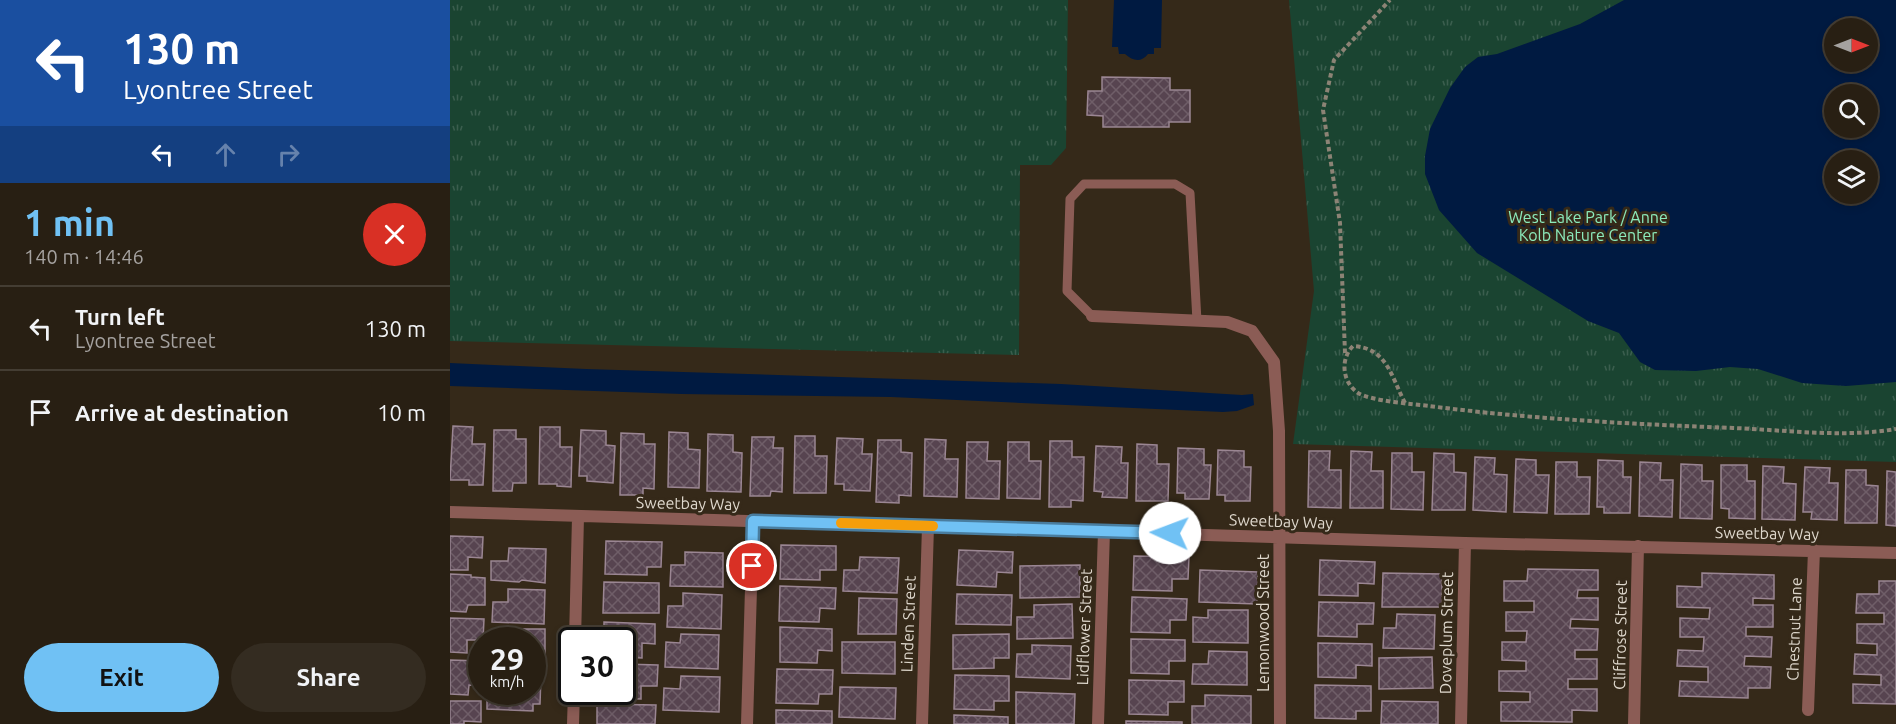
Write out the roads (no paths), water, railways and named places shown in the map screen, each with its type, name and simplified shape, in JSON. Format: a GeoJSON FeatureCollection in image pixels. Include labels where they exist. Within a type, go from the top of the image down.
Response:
{"type":"FeatureCollection","features":[{"type":"Feature","properties":{"kind":"street","name":"Lemonwood Street"},"geometry":{"type":"LineString","coordinates":[[1092,316],[1227,322],[1252,331],[1274,362],[1279,431],[1280,724]]}},
{"type":"Feature","properties":{"kind":"street","name":"Sweetbay Way"},"geometry":{"type":"LineString","coordinates":[[450,512],[1280,538],[1896,553]]}},
{"type":"Feature","properties":{"kind":"street"},"geometry":{"type":"LineString","coordinates":[[575,627],[578,517]]}},
{"type":"Feature","properties":{"kind":"street"},"geometry":{"type":"LineString","coordinates":[[747,724],[753,521]]}},
{"type":"Feature","properties":{"kind":"street","name":"Linden Street"},"geometry":{"type":"LineString","coordinates":[[922,724],[928,526]]}},
{"type":"Feature","properties":{"kind":"street","name":"Lidflower Street"},"geometry":{"type":"LineString","coordinates":[[1098,724],[1104,531]]}},
{"type":"Feature","properties":{"kind":"street","name":"Doveplum Street"},"geometry":{"type":"LineString","coordinates":[[1461,724],[1465,543]]}},
{"type":"Feature","properties":{"kind":"street","name":"Cliffrose Street"},"geometry":{"type":"LineString","coordinates":[[1634,724],[1638,546]]}},
{"type":"Feature","properties":{"kind":"street","name":"Chestnut Lane"},"geometry":{"type":"LineString","coordinates":[[1808,710],[1814,550]]}},
{"type":"Feature","properties":{"kind":"street"},"geometry":{"type":"LineString","coordinates":[[573,724],[574,705]]}},
{"type":"Feature","properties":{"kind":"lane"},"geometry":{"type":"LineString","coordinates":[[1092,316],[1067,291],[1070,198],[1084,184],[1175,184],[1190,193],[1197,321]]}},
{"type":"Feature","properties":{"kind":"water"},"geometry":{"type":"Polygon","coordinates":[[[1114,0],[1162,0],[1161,48],[1154,48],[1154,54],[1148,54],[1143,59],[1137,60],[1125,54],[1119,54],[1118,47],[1112,47],[1114,0]]]}},
{"type":"Feature","properties":{"kind":"water"},"geometry":{"type":"Polygon","coordinates":[[[1624,0],[1896,0],[1896,382],[1846,386],[1802,383],[1758,369],[1730,367],[1696,371],[1655,370],[1640,362],[1619,333],[1588,321],[1477,253],[1439,210],[1425,174],[1425,156],[1430,129],[1450,88],[1465,67],[1478,57],[1497,54],[1580,24],[1624,0]]]}},
{"type":"Feature","properties":{"kind":"water"},"geometry":{"type":"Polygon","coordinates":[[[450,363],[1061,384],[1253,394],[1254,405],[1237,411],[1223,412],[891,397],[682,394],[450,386],[450,363]]]}},
{"type":"Feature","properties":{"kind":"park label","name":"West Lake Park / Anne Kolb Nature Center"},"geometry":{"type":"Point","coordinates":[1588,226]}}]}
